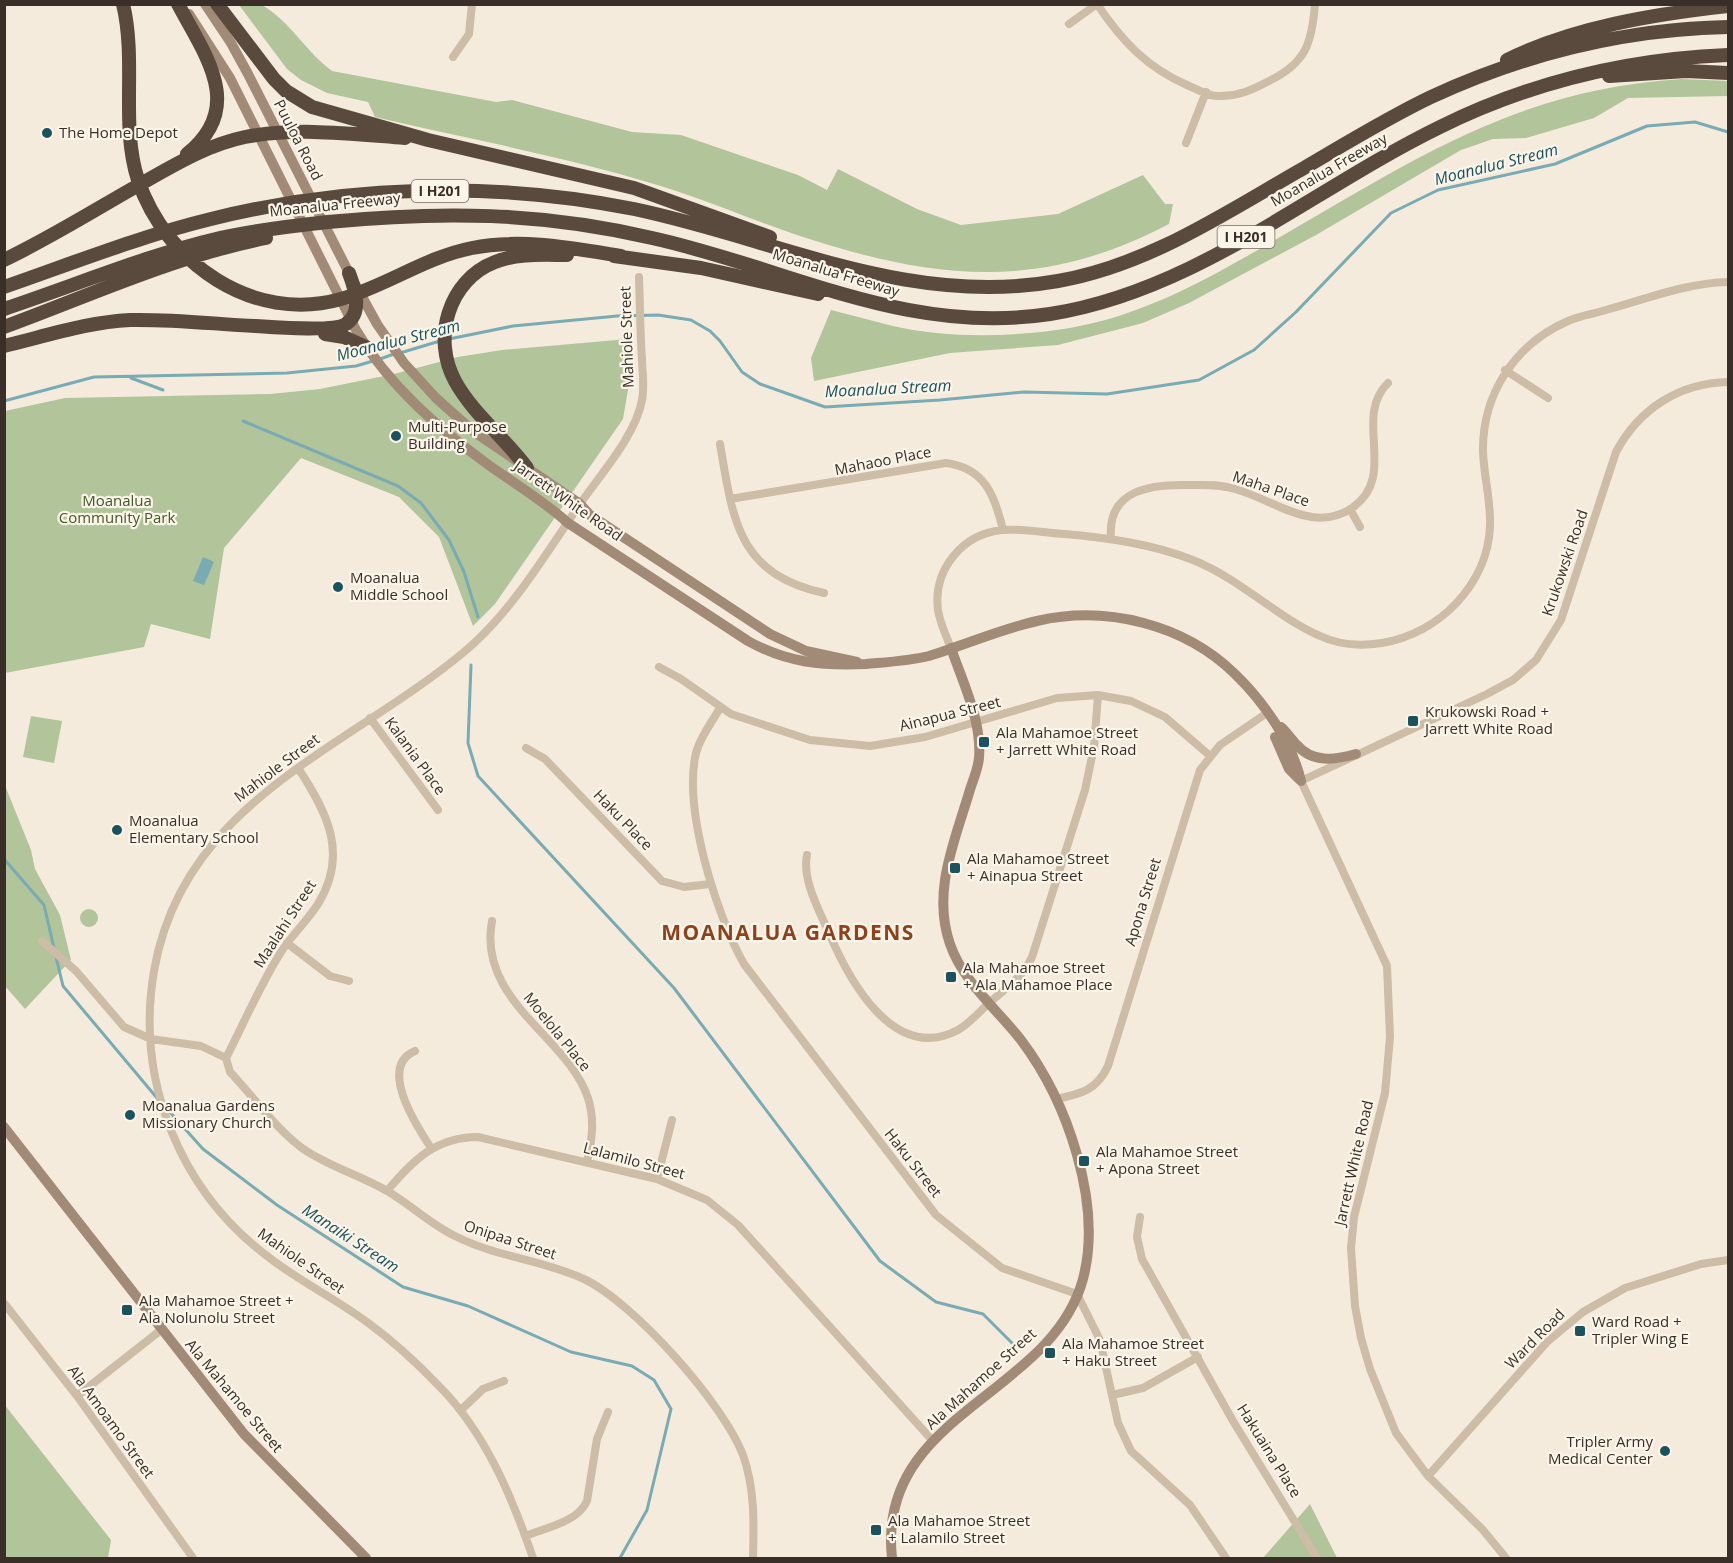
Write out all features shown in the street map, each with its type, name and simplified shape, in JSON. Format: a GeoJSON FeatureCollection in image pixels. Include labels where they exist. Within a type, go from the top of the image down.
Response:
{"type":"FeatureCollection","features":[{"type":"Feature","properties":{"kind":"highway"},"geometry":{"type":"LineString","coordinates":[[123,4],[129,43],[132,147],[137,178],[154,217],[182,254],[222,284],[265,300],[296,303],[327,302],[348,297],[458,251],[493,244],[561,246],[702,268],[906,311]]}},
{"type":"Feature","properties":{"kind":"highway"},"geometry":{"type":"LineString","coordinates":[[161,172],[189,153],[206,135],[218,107],[218,88],[214,74],[179,4]]}},
{"type":"Feature","properties":{"kind":"highway"},"geometry":{"type":"LineString","coordinates":[[217,4],[259,62],[286,91],[328,113],[381,125],[428,140],[634,188],[879,276]]}},
{"type":"Feature","properties":{"kind":"highway"},"geometry":{"type":"LineString","coordinates":[[1429,98],[1533,47],[1632,21],[1728,6]]}},
{"type":"Feature","properties":{"kind":"highway","name":"Moanalua Freeway"},"geometry":{"type":"LineString","coordinates":[[4,287],[176,228],[232,214],[336,197],[435,191],[527,194],[631,209],[698,225],[879,276],[923,284],[984,289],[1052,282],[1101,272],[1174,242],[1429,98],[1518,64],[1586,44],[1670,30],[1728,27]]}},
{"type":"Feature","properties":{"kind":"highway","name":"Moanalua Freeway"},"geometry":{"type":"LineString","coordinates":[[4,309],[189,246],[276,227],[384,216],[453,214],[522,217],[579,224],[699,249],[857,299],[906,311],[979,318],[1031,316],[1083,308],[1135,293],[1198,265],[1438,127],[1502,100],[1565,79],[1652,61],[1728,55]]}},
{"type":"Feature","properties":{"kind":"highway"},"geometry":{"type":"LineString","coordinates":[[1565,79],[1686,71],[1728,73]]}},
{"type":"Feature","properties":{"kind":"highway"},"geometry":{"type":"LineString","coordinates":[[4,260],[161,172],[216,145],[279,133],[331,132],[428,140]]}},
{"type":"Feature","properties":{"kind":"highway"},"geometry":{"type":"LineString","coordinates":[[4,327],[124,279],[210,251],[335,221]]}},
{"type":"Feature","properties":{"kind":"highway"},"geometry":{"type":"LineString","coordinates":[[527,468],[469,403],[449,370],[444,340],[446,320],[451,306],[459,291],[474,275],[504,259],[526,256],[621,256]]}},
{"type":"Feature","properties":{"kind":"highway"},"geometry":{"type":"LineString","coordinates":[[4,346],[92,325],[130,320],[300,328],[354,325],[356,296],[349,273]]}},
{"type":"Feature","properties":{"kind":"highway"},"geometry":{"type":"LineString","coordinates":[[300,328],[344,337],[366,347]]}},
{"type":"Feature","properties":{"kind":"street"},"geometry":{"type":"LineString","coordinates":[[179,4],[213,48],[259,135]]}},
{"type":"Feature","properties":{"kind":"street","name":"Puuloa Road"},"geometry":{"type":"LineString","coordinates":[[205,4],[231,43],[376,324]]}},
{"type":"Feature","properties":{"kind":"street"},"geometry":{"type":"LineString","coordinates":[[453,57],[469,34],[472,4]]}},
{"type":"Feature","properties":{"kind":"street"},"geometry":{"type":"LineString","coordinates":[[1069,24],[1097,4],[1120,37],[1138,56],[1174,79],[1214,96],[1242,94],[1291,68],[1302,57],[1310,41],[1315,4]]}},
{"type":"Feature","properties":{"kind":"street"},"geometry":{"type":"LineString","coordinates":[[1186,143],[1206,92]]}},
{"type":"Feature","properties":{"kind":"street","name":"Jarrett White Road"},"geometry":{"type":"LineString","coordinates":[[259,135],[354,325],[377,364],[447,433],[539,499],[568,523],[758,646],[779,656],[816,665],[911,660],[1036,621],[1089,615],[1131,620],[1163,629],[1205,650],[1241,680],[1268,715],[1289,769],[1301,781],[1387,966],[1390,1037],[1385,1093],[1354,1217],[1350,1248],[1361,1338],[1382,1401],[1396,1433],[1428,1476],[1483,1530],[1506,1558]]}},
{"type":"Feature","properties":{"kind":"street","name":"Mahiole Street"},"geometry":{"type":"LineString","coordinates":[[533,1558],[499,1472],[461,1410],[440,1387],[382,1334],[270,1259],[229,1224],[193,1176],[172,1137],[160,1100],[151,1038],[154,972],[163,932],[178,896],[199,861],[225,828],[256,799],[446,666],[481,636],[506,608],[568,523],[635,422],[643,399],[639,277]]}},
{"type":"Feature","properties":{"kind":"street","name":"Ala Mahamoe Street"},"geometry":{"type":"LineString","coordinates":[[892,1558],[890,1530],[896,1496],[906,1474],[933,1442],[1038,1350],[1064,1320],[1077,1294],[1089,1246],[1085,1199],[1075,1152],[1056,1099],[1031,1054],[966,975],[955,955],[943,909],[946,869],[978,762],[976,723],[939,613],[938,595],[942,576],[951,559],[965,544],[984,534],[1004,530],[1111,538],[1194,560],[1242,584],[1291,621],[1335,642],[1369,644],[1405,637],[1448,612],[1465,594],[1478,571],[1486,548],[1490,522],[1483,456],[1484,429],[1490,404],[1505,370],[1536,339],[1565,322],[1683,288],[1728,282]]}},
{"type":"Feature","properties":{"kind":"street","name":"Jarrett White Road"},"geometry":{"type":"LineString","coordinates":[[376,324],[404,363],[436,398],[473,431],[580,504],[590,515],[770,634],[806,651],[867,663]]}},
{"type":"Feature","properties":{"kind":"street"},"geometry":{"type":"LineString","coordinates":[[1505,370],[1548,398]]}},
{"type":"Feature","properties":{"kind":"street","name":"Krukowski Road"},"geometry":{"type":"LineString","coordinates":[[1301,781],[1513,680],[1536,660],[1561,620],[1616,452],[1630,429],[1654,406],[1667,398],[1702,386],[1728,382]]}},
{"type":"Feature","properties":{"kind":"street"},"geometry":{"type":"LineString","coordinates":[[1360,526],[1350,509],[1368,492],[1374,476],[1374,406],[1379,393],[1388,383]]}},
{"type":"Feature","properties":{"kind":"street"},"geometry":{"type":"LineString","coordinates":[[720,444],[737,528],[756,558],[784,579],[824,593]]}},
{"type":"Feature","properties":{"kind":"street","name":"Mahaoo Place"},"geometry":{"type":"LineString","coordinates":[[730,500],[824,486],[937,463],[954,464],[976,474],[988,485],[996,501],[1004,530]]}},
{"type":"Feature","properties":{"kind":"street","name":"Maha Place"},"geometry":{"type":"LineString","coordinates":[[1111,538],[1112,520],[1124,501],[1144,487],[1161,484],[1225,486],[1312,517],[1335,516],[1350,509]]}},
{"type":"Feature","properties":{"kind":"street","name":"Ainapua Street"},"geometry":{"type":"LineString","coordinates":[[659,668],[689,684],[720,708],[746,720],[810,740],[870,746],[925,737],[1057,698],[1098,695],[1131,701],[1165,717],[1209,755]]}},
{"type":"Feature","properties":{"kind":"street"},"geometry":{"type":"LineString","coordinates":[[807,855],[808,879],[842,962],[860,991],[886,1021],[909,1034],[926,1037],[943,1035],[966,1024],[1022,975],[1032,957],[1085,790],[1094,747],[1098,695]]}},
{"type":"Feature","properties":{"kind":"street","name":"Haku Street"},"geometry":{"type":"LineString","coordinates":[[720,708],[697,751],[692,788],[710,884],[729,938],[744,964],[936,1215],[1002,1268],[1077,1294]]}},
{"type":"Feature","properties":{"kind":"street"},"geometry":{"type":"LineString","coordinates":[[1268,715],[1286,731],[1304,753],[1314,758],[1333,759],[1356,754]]}},
{"type":"Feature","properties":{"kind":"street","name":"Apona Street"},"geometry":{"type":"LineString","coordinates":[[1056,1099],[1084,1093],[1104,1073],[1193,788],[1209,755],[1229,738],[1268,715]]}},
{"type":"Feature","properties":{"kind":"street","name":"Kalania Place"},"geometry":{"type":"LineString","coordinates":[[370,718],[438,810]]}},
{"type":"Feature","properties":{"kind":"street","name":"Haku Place"},"geometry":{"type":"LineString","coordinates":[[526,748],[545,759],[662,881],[684,886],[710,884]]}},
{"type":"Feature","properties":{"kind":"street","name":"Maalahi Street"},"geometry":{"type":"LineString","coordinates":[[226,1058],[272,966],[318,903],[328,882],[333,860],[332,838],[327,816],[298,768]]}},
{"type":"Feature","properties":{"kind":"street","name":"Moelola Place"},"geometry":{"type":"LineString","coordinates":[[492,921],[491,952],[509,993],[524,1015],[572,1069],[588,1097],[593,1126],[587,1162]]}},
{"type":"Feature","properties":{"kind":"street"},"geometry":{"type":"LineString","coordinates":[[42,941],[69,965],[124,1027],[151,1038],[191,1043],[226,1058]]}},
{"type":"Feature","properties":{"kind":"street"},"geometry":{"type":"LineString","coordinates":[[287,943],[330,976],[349,981]]}},
{"type":"Feature","properties":{"kind":"street"},"geometry":{"type":"LineString","coordinates":[[415,1052],[405,1057],[401,1065],[401,1090],[405,1104],[431,1148]]}},
{"type":"Feature","properties":{"kind":"street","name":"Onipaa Street"},"geometry":{"type":"LineString","coordinates":[[226,1058],[230,1072],[300,1147],[387,1191],[463,1240],[584,1280],[607,1293],[638,1318],[710,1399],[737,1441],[748,1471],[753,1500],[753,1558]]}},
{"type":"Feature","properties":{"kind":"street"},"geometry":{"type":"LineString","coordinates":[[657,1179],[672,1120]]}},
{"type":"Feature","properties":{"kind":"street","name":"Ala Mahamoe Street"},"geometry":{"type":"LineString","coordinates":[[4,1127],[161,1330],[268,1461],[366,1558]]}},
{"type":"Feature","properties":{"kind":"street","name":"Lalamilo Street"},"geometry":{"type":"LineString","coordinates":[[387,1191],[415,1159],[431,1148],[450,1140],[478,1137],[657,1179],[701,1197],[738,1225],[933,1442]]}},
{"type":"Feature","properties":{"kind":"street","name":"Hakuaina Place"},"geometry":{"type":"LineString","coordinates":[[1140,1216],[1137,1236],[1142,1259],[1233,1420],[1317,1558]]}},
{"type":"Feature","properties":{"kind":"street","name":"Ward Road"},"geometry":{"type":"LineString","coordinates":[[1428,1476],[1547,1342],[1574,1319],[1625,1288],[1701,1264],[1728,1260]]}},
{"type":"Feature","properties":{"kind":"street"},"geometry":{"type":"LineString","coordinates":[[1077,1294],[1100,1340],[1118,1422],[1131,1451],[1190,1505],[1226,1558]]}},
{"type":"Feature","properties":{"kind":"street","name":"Ala Amoamo Street"},"geometry":{"type":"LineString","coordinates":[[4,1303],[77,1396],[193,1558]]}},
{"type":"Feature","properties":{"kind":"street"},"geometry":{"type":"LineString","coordinates":[[77,1396],[161,1330]]}},
{"type":"Feature","properties":{"kind":"street"},"geometry":{"type":"LineString","coordinates":[[1112,1395],[1143,1388],[1198,1357]]}},
{"type":"Feature","properties":{"kind":"street"},"geometry":{"type":"LineString","coordinates":[[461,1410],[488,1386],[504,1381]]}},
{"type":"Feature","properties":{"kind":"street"},"geometry":{"type":"LineString","coordinates":[[525,1536],[574,1516],[582,1510],[587,1501],[597,1439],[608,1412]]}},
{"type":"Feature","properties":{"kind":"green space"},"geometry":{"type":"Polygon","coordinates":[[[260,4],[272,12],[332,71],[496,102],[512,100],[632,132],[681,135],[798,175],[827,190],[838,169],[917,209],[961,225],[1058,214],[1143,175],[1165,204],[1173,204],[1169,224],[1120,246],[1073,261],[1027,270],[982,272],[936,269],[889,261],[791,233],[689,195],[620,174],[375,117],[368,102],[327,93],[301,80],[287,69],[239,5],[260,4]]]}},
{"type":"Feature","properties":{"kind":"green space"},"geometry":{"type":"Polygon","coordinates":[[[1682,79],[1728,81],[1728,96],[1628,98],[1594,118],[1526,138],[1493,139],[1461,150],[1316,235],[1189,303],[1143,323],[1058,345],[950,353],[814,381],[811,358],[831,310],[893,326],[959,335],[1026,333],[1099,322],[1156,302],[1209,277],[1383,177],[1475,130],[1572,96],[1625,85],[1682,79]]]}},
{"type":"Feature","properties":{"kind":"green space","name":"Moanalua Community Park"},"geometry":{"type":"Polygon","coordinates":[[[628,339],[630,378],[623,419],[495,604],[473,626],[439,537],[399,497],[301,458],[224,548],[210,639],[151,624],[144,647],[5,673],[5,411],[65,398],[270,394],[320,389],[394,374],[458,357],[502,350],[628,339]]]}},
{"type":"Feature","properties":{"kind":"green space"},"geometry":{"type":"Polygon","coordinates":[[[31,716],[62,721],[54,763],[23,757],[31,716]]]}},
{"type":"Feature","properties":{"kind":"green space"},"geometry":{"type":"Polygon","coordinates":[[[4,783],[31,850],[35,869],[60,915],[71,960],[25,1009],[5,986],[4,783]]]}},
{"type":"Feature","properties":{"kind":"green space"},"geometry":{"type":"Polygon","coordinates":[[[89,909],[95,912],[98,918],[95,924],[89,927],[83,924],[80,918],[83,912],[89,909]]]}},
{"type":"Feature","properties":{"kind":"green space"},"geometry":{"type":"Polygon","coordinates":[[[4,1404],[111,1540],[108,1558],[5,1558],[4,1404]]]}},
{"type":"Feature","properties":{"kind":"green space"},"geometry":{"type":"Polygon","coordinates":[[[1310,1504],[1337,1558],[1263,1558],[1310,1504]]]}},
{"type":"Feature","properties":{"kind":"water"},"geometry":{"type":"Polygon","coordinates":[[[203,557],[214,562],[204,585],[193,581],[203,557]]]}},
{"type":"Feature","properties":{"kind":"waterway","name":"Moanalua Stream"},"geometry":{"type":"LineString","coordinates":[[449,339],[513,326],[617,316],[658,315],[691,320],[710,331],[742,372],[760,384],[825,407],[1024,392],[1107,394],[1199,380],[1254,350],[1296,312],[1391,213],[1438,190],[1555,164],[1647,126],[1695,122],[1728,132]]}},
{"type":"Feature","properties":{"kind":"waterway","name":"Moanalua Stream"},"geometry":{"type":"LineString","coordinates":[[400,353],[440,341]]}},
{"type":"Feature","properties":{"kind":"waterway","name":"Moanalua Stream"},"geometry":{"type":"LineString","coordinates":[[380,359],[394,354]]}},
{"type":"Feature","properties":{"kind":"waterway","name":"Moanalua Stream"},"geometry":{"type":"LineString","coordinates":[[4,401],[94,377],[287,373],[356,366],[373,361]]}},
{"type":"Feature","properties":{"kind":"waterway"},"geometry":{"type":"LineString","coordinates":[[131,378],[163,390]]}},
{"type":"Feature","properties":{"kind":"waterway"},"geometry":{"type":"LineString","coordinates":[[243,421],[398,486],[421,503],[449,540],[464,572],[478,617]]}},
{"type":"Feature","properties":{"kind":"waterway"},"geometry":{"type":"LineString","coordinates":[[471,665],[468,743],[478,776],[674,988],[880,1261],[936,1302],[983,1314],[1015,1346]]}},
{"type":"Feature","properties":{"kind":"waterway","name":"Manaiki Stream"},"geometry":{"type":"LineString","coordinates":[[4,859],[44,905],[54,948]]}},
{"type":"Feature","properties":{"kind":"waterway","name":"Manaiki Stream"},"geometry":{"type":"LineString","coordinates":[[56,957],[63,986],[157,1098]]}},
{"type":"Feature","properties":{"kind":"waterway","name":"Manaiki Stream"},"geometry":{"type":"LineString","coordinates":[[168,1110],[203,1149],[277,1205],[403,1287],[468,1306],[571,1352],[632,1366],[654,1380],[671,1409],[647,1510],[620,1558]]}},
{"type":"Feature","properties":{"kind":"place","name":"The Home Depot"},"geometry":{"type":"Point","coordinates":[47,133]}},
{"type":"Feature","properties":{"kind":"place","name":"Multi-Purpose Building"},"geometry":{"type":"Point","coordinates":[396,436]}},
{"type":"Feature","properties":{"kind":"place","name":"Moanalua Middle School"},"geometry":{"type":"Point","coordinates":[338,587]}},
{"type":"Feature","properties":{"kind":"place","name":"Krukowski Road + Jarrett White Road"},"geometry":{"type":"Point","coordinates":[1413,721]}},
{"type":"Feature","properties":{"kind":"place","name":"Ala Mahamoe Street + Jarrett White Road"},"geometry":{"type":"Point","coordinates":[984,742]}},
{"type":"Feature","properties":{"kind":"place","name":"Moanalua Elementary School"},"geometry":{"type":"Point","coordinates":[117,830]}},
{"type":"Feature","properties":{"kind":"place","name":"Ala Mahamoe Street + Ainapua Street"},"geometry":{"type":"Point","coordinates":[955,868]}},
{"type":"Feature","properties":{"kind":"place","name":"Ala Mahamoe Street + Ala Mahamoe Place"},"geometry":{"type":"Point","coordinates":[951,977]}},
{"type":"Feature","properties":{"kind":"place","name":"Moanalua Gardens Missionary Church"},"geometry":{"type":"Point","coordinates":[130,1115]}},
{"type":"Feature","properties":{"kind":"place","name":"Ala Mahamoe Street + Apona Street"},"geometry":{"type":"Point","coordinates":[1084,1161]}},
{"type":"Feature","properties":{"kind":"place","name":"Ala Mahamoe Street + Ala Nolunolu Street"},"geometry":{"type":"Point","coordinates":[127,1310]}},
{"type":"Feature","properties":{"kind":"place","name":"Ward Road + Tripler Wing E"},"geometry":{"type":"Point","coordinates":[1580,1331]}},
{"type":"Feature","properties":{"kind":"place","name":"Ala Mahamoe Street + Haku Street"},"geometry":{"type":"Point","coordinates":[1050,1353]}},
{"type":"Feature","properties":{"kind":"place","name":"Tripler Army Medical Center"},"geometry":{"type":"Point","coordinates":[1665,1451]}},
{"type":"Feature","properties":{"kind":"place","name":"Ala Mahamoe Street + Lalamilo Street"},"geometry":{"type":"Point","coordinates":[876,1530]}},
{"type":"Feature","properties":{"kind":"district","name":"MOANALUA GARDENS"},"geometry":{"type":"Point","coordinates":[788,933]}}]}
